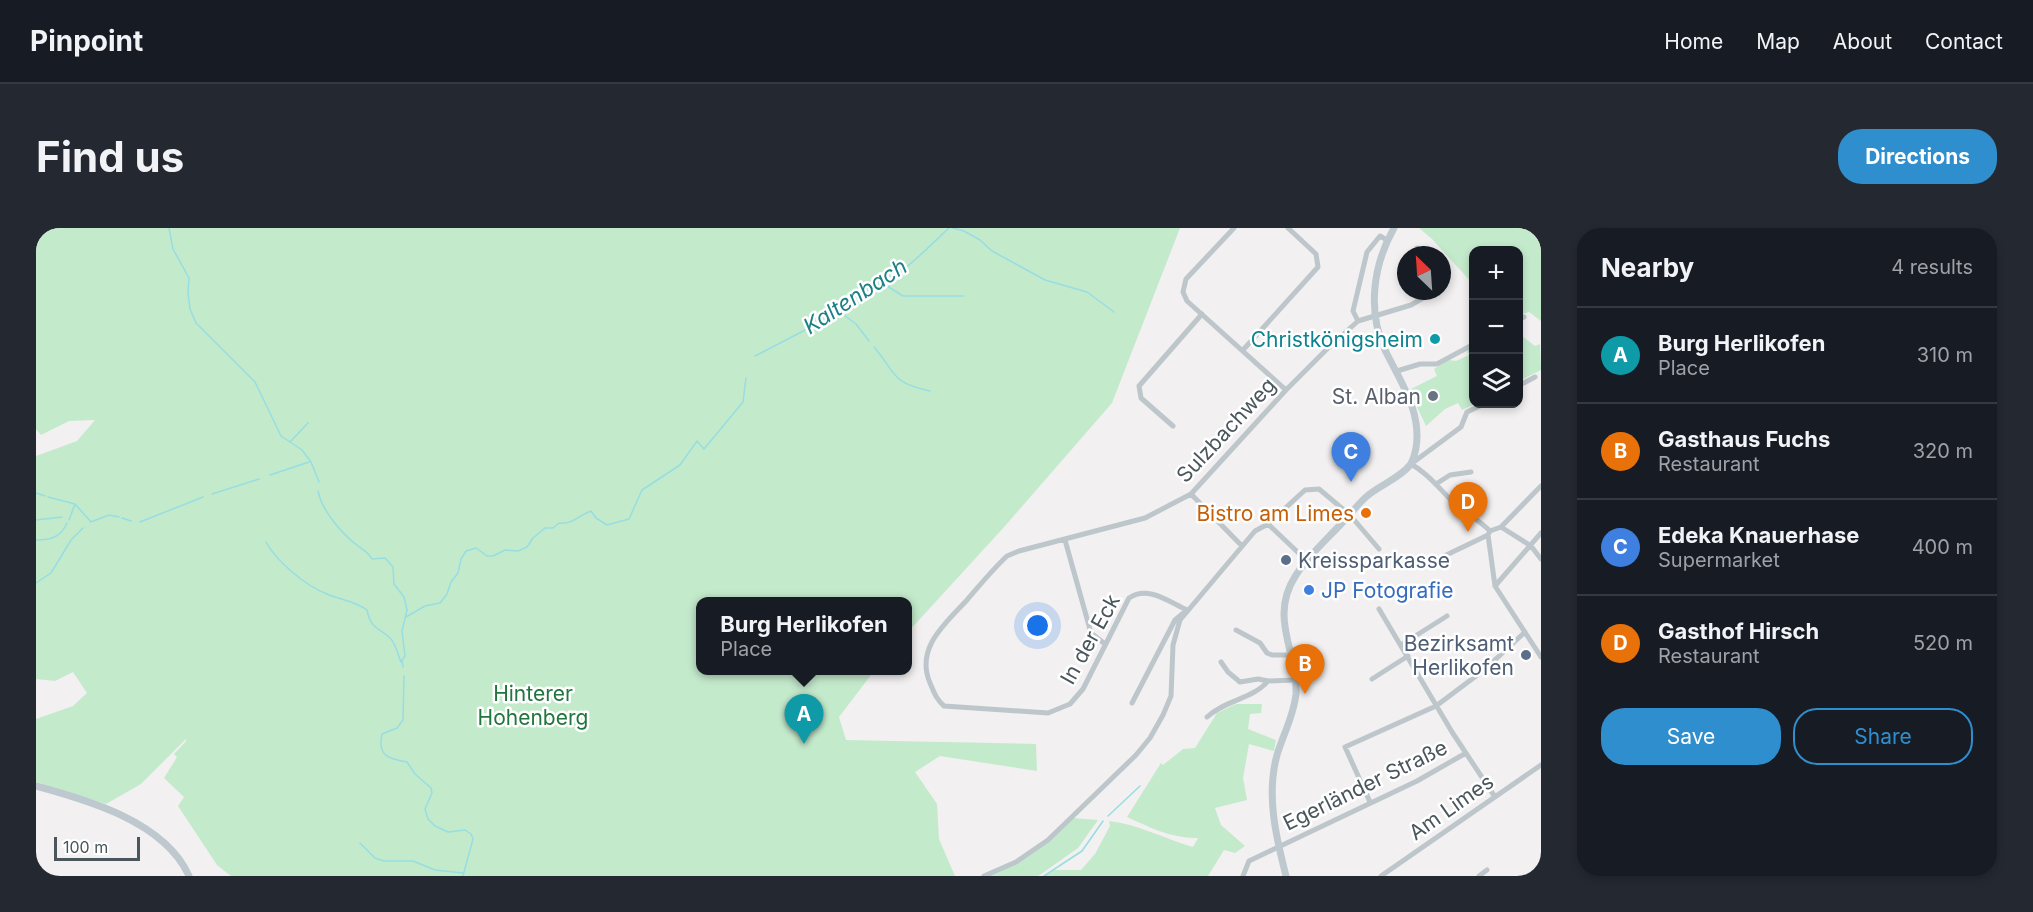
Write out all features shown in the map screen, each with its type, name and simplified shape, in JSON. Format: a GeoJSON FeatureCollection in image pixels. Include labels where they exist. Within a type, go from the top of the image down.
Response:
{"type":"FeatureCollection","features":[{"type":"Feature","properties":{"kind":"main road"},"geometry":{"type":"LineString","coordinates":[[1286,876],[1273,813],[1273,771],[1296,692],[1283,621],[1284,606],[1295,576],[1307,561],[1365,497],[1411,464],[1416,448],[1415,419],[1411,403],[1385,350],[1376,318],[1376,278],[1387,240],[1394,228]]}},
{"type":"Feature","properties":{"kind":"main road"},"geometry":{"type":"LineString","coordinates":[[36,786],[105,807],[144,829],[170,848],[189,876]]}},
{"type":"Feature","properties":{"kind":"street"},"geometry":{"type":"LineString","coordinates":[[1234,228],[1184,283],[1182,292],[1202,315],[1286,390]]}},
{"type":"Feature","properties":{"kind":"street"},"geometry":{"type":"LineString","coordinates":[[1243,350],[1318,267],[1316,254],[1288,228]]}},
{"type":"Feature","properties":{"kind":"street"},"geometry":{"type":"LineString","coordinates":[[1387,240],[1380,236],[1366,252],[1353,311],[1358,321],[1376,318],[1420,300]]}},
{"type":"Feature","properties":{"kind":"street"},"geometry":{"type":"LineString","coordinates":[[1173,426],[1141,398],[1139,386],[1202,315]]}},
{"type":"Feature","properties":{"kind":"street","name":"Sulzbachweg"},"geometry":{"type":"LineString","coordinates":[[1065,540],[1144,518],[1191,494],[1286,390],[1358,321]]}},
{"type":"Feature","properties":{"kind":"street"},"geometry":{"type":"LineString","coordinates":[[1397,371],[1420,364],[1437,364],[1469,347]]}},
{"type":"Feature","properties":{"kind":"street"},"geometry":{"type":"LineString","coordinates":[[1523,384],[1536,377]]}},
{"type":"Feature","properties":{"kind":"street"},"geometry":{"type":"LineString","coordinates":[[1476,408],[1467,412],[1461,427],[1411,464],[1437,484],[1451,500],[1478,519],[1489,533],[1495,586],[1541,657]]}},
{"type":"Feature","properties":{"kind":"street"},"geometry":{"type":"LineString","coordinates":[[1437,484],[1450,475],[1471,472]]}},
{"type":"Feature","properties":{"kind":"street"},"geometry":{"type":"LineString","coordinates":[[1440,558],[1501,527],[1541,486]]}},
{"type":"Feature","properties":{"kind":"street"},"geometry":{"type":"LineString","coordinates":[[984,876],[1034,852],[1136,755],[1150,738],[1169,701],[1173,681],[1173,645],[1180,620],[1255,531],[1268,524],[1305,490],[1319,489],[1350,515],[1379,549]]}},
{"type":"Feature","properties":{"kind":"street"},"geometry":{"type":"LineString","coordinates":[[1191,494],[1242,546]]}},
{"type":"Feature","properties":{"kind":"street"},"geometry":{"type":"LineString","coordinates":[[1268,524],[1307,561]]}},
{"type":"Feature","properties":{"kind":"street"},"geometry":{"type":"LineString","coordinates":[[1501,527],[1531,546],[1541,559]]}},
{"type":"Feature","properties":{"kind":"street"},"geometry":{"type":"LineString","coordinates":[[1495,586],[1541,533]]}},
{"type":"Feature","properties":{"kind":"street"},"geometry":{"type":"LineString","coordinates":[[1065,540],[1091,633],[1105,644]]}},
{"type":"Feature","properties":{"kind":"street","name":"In der Eck"},"geometry":{"type":"LineString","coordinates":[[1065,540],[1007,556],[942,625],[933,639],[926,660],[926,672],[937,700],[944,706],[1048,713],[1070,704],[1083,689],[1130,598],[1136,594],[1148,592],[1187,610]]}},
{"type":"Feature","properties":{"kind":"street"},"geometry":{"type":"LineString","coordinates":[[1379,609],[1436,706],[1495,797]]}},
{"type":"Feature","properties":{"kind":"street"},"geometry":{"type":"LineString","coordinates":[[1132,704],[1175,620],[1187,610]]}},
{"type":"Feature","properties":{"kind":"street"},"geometry":{"type":"LineString","coordinates":[[1401,645],[1447,616]]}},
{"type":"Feature","properties":{"kind":"street"},"geometry":{"type":"LineString","coordinates":[[1236,630],[1260,643],[1272,656],[1290,655]]}},
{"type":"Feature","properties":{"kind":"street"},"geometry":{"type":"LineString","coordinates":[[1370,802],[1345,747],[1436,706],[1484,670],[1525,632]]}},
{"type":"Feature","properties":{"kind":"street"},"geometry":{"type":"LineString","coordinates":[[1372,679],[1408,656]]}},
{"type":"Feature","properties":{"kind":"street"},"geometry":{"type":"LineString","coordinates":[[1221,662],[1228,672],[1240,682],[1258,679],[1294,680]]}},
{"type":"Feature","properties":{"kind":"street"},"geometry":{"type":"LineString","coordinates":[[1207,717],[1215,709],[1262,688],[1268,681]]}},
{"type":"Feature","properties":{"kind":"street","name":"Egerländer Straße"},"geometry":{"type":"LineString","coordinates":[[1243,876],[1249,861],[1417,781],[1466,753]]}},
{"type":"Feature","properties":{"kind":"street","name":"Am Limes"},"geometry":{"type":"LineString","coordinates":[[1381,876],[1541,765]]}},
{"type":"Feature","properties":{"kind":"street"},"geometry":{"type":"LineString","coordinates":[[1479,876],[1487,870]]}},
{"type":"Feature","properties":{"kind":"green space","name":"Hinterer Hohenberg"},"geometry":{"type":"Polygon","coordinates":[[[36,228],[1180,228],[1112,403],[1005,526],[912,628],[912,597],[696,597],[696,675],[871,675],[839,717],[846,740],[1036,744],[1037,771],[940,756],[915,772],[937,804],[939,839],[955,876],[231,876],[217,865],[178,806],[184,797],[164,778],[177,757],[174,754],[186,739],[141,784],[106,804],[36,782],[36,719],[73,706],[87,693],[73,672],[55,681],[36,679],[36,456],[77,441],[95,420],[69,421],[41,435],[36,429],[36,228]]]}},
{"type":"Feature","properties":{"kind":"green space"},"geometry":{"type":"Polygon","coordinates":[[[1419,228],[1541,228],[1541,321],[1529,312],[1523,314],[1523,246],[1469,246],[1469,280],[1451,260],[1451,246],[1438,246],[1419,228]]]}},
{"type":"Feature","properties":{"kind":"green space"},"geometry":{"type":"Polygon","coordinates":[[[1523,337],[1535,346],[1540,344],[1541,370],[1523,379],[1523,337]]]}},
{"type":"Feature","properties":{"kind":"green space"},"geometry":{"type":"Polygon","coordinates":[[[1469,355],[1469,407],[1462,410],[1458,403],[1445,409],[1426,426],[1409,390],[1437,376],[1434,369],[1449,360],[1456,361],[1469,355]]]}},
{"type":"Feature","properties":{"kind":"green space"},"geometry":{"type":"Polygon","coordinates":[[[1236,704],[1262,704],[1261,713],[1250,714],[1248,729],[1276,740],[1274,751],[1249,744],[1243,778],[1247,800],[1215,808],[1221,825],[1245,846],[1235,853],[1224,850],[1208,876],[1044,876],[1054,870],[1081,870],[1095,854],[1110,826],[1109,821],[1141,828],[1193,847],[1198,838],[1170,834],[1127,817],[1161,763],[1163,765],[1183,749],[1195,748],[1217,713],[1236,704]]]}},
{"type":"Feature","properties":{"kind":"green space"},"geometry":{"type":"Polygon","coordinates":[[[1073,818],[1098,820],[1078,848],[1044,872],[1038,876],[987,876],[1014,864],[1073,818]]]}},
{"type":"Feature","properties":{"kind":"waterway"},"geometry":{"type":"LineString","coordinates":[[169,228],[173,249],[189,278],[190,309],[196,323],[255,382],[281,436],[302,450],[311,462],[319,482]]}},
{"type":"Feature","properties":{"kind":"waterway","name":"Kaltenbach"},"geometry":{"type":"LineString","coordinates":[[755,356],[840,312],[863,289],[874,287],[897,274],[949,228]]}},
{"type":"Feature","properties":{"kind":"waterway"},"geometry":{"type":"LineString","coordinates":[[953,228],[980,240],[992,251],[1045,280],[1087,292],[1114,312]]}},
{"type":"Feature","properties":{"kind":"waterway"},"geometry":{"type":"LineString","coordinates":[[884,284],[903,296],[963,296]]}},
{"type":"Feature","properties":{"kind":"waterway"},"geometry":{"type":"LineString","coordinates":[[840,312],[856,324],[869,341]]}},
{"type":"Feature","properties":{"kind":"waterway"},"geometry":{"type":"LineString","coordinates":[[874,347],[901,381],[930,391]]}},
{"type":"Feature","properties":{"kind":"waterway","name":"Kaltenbach"},"geometry":{"type":"LineString","coordinates":[[406,617],[425,606],[440,603],[458,573],[461,559],[466,551],[476,548],[487,556],[493,556],[505,550],[518,551],[527,547],[533,538],[545,528],[553,528],[559,523],[572,521],[591,511],[596,518],[607,525],[629,519],[642,490],[680,465],[697,441],[704,449],[743,402],[746,378]]}},
{"type":"Feature","properties":{"kind":"waterway"},"geometry":{"type":"LineString","coordinates":[[290,442],[308,423]]}},
{"type":"Feature","properties":{"kind":"waterway"},"geometry":{"type":"LineString","coordinates":[[270,475],[309,462]]}},
{"type":"Feature","properties":{"kind":"waterway"},"geometry":{"type":"LineString","coordinates":[[212,494],[259,479]]}},
{"type":"Feature","properties":{"kind":"waterway"},"geometry":{"type":"LineString","coordinates":[[318,491],[328,514],[346,535],[372,559],[385,558],[393,567],[394,584],[404,597],[407,610],[402,631],[405,656],[402,660],[403,667]]}},
{"type":"Feature","properties":{"kind":"waterway"},"geometry":{"type":"LineString","coordinates":[[36,493],[45,496]]}},
{"type":"Feature","properties":{"kind":"waterway"},"geometry":{"type":"LineString","coordinates":[[48,497],[75,504],[91,522],[109,515],[119,517]]}},
{"type":"Feature","properties":{"kind":"waterway"},"geometry":{"type":"LineString","coordinates":[[140,522],[203,497]]}},
{"type":"Feature","properties":{"kind":"waterway"},"geometry":{"type":"LineString","coordinates":[[69,520],[75,504]]}},
{"type":"Feature","properties":{"kind":"waterway"},"geometry":{"type":"LineString","coordinates":[[36,520],[62,517]]}},
{"type":"Feature","properties":{"kind":"waterway"},"geometry":{"type":"LineString","coordinates":[[122,518],[131,521]]}},
{"type":"Feature","properties":{"kind":"waterway"},"geometry":{"type":"LineString","coordinates":[[36,540],[55,537],[62,532],[67,523]]}},
{"type":"Feature","properties":{"kind":"waterway"},"geometry":{"type":"LineString","coordinates":[[36,583],[51,573],[71,540],[83,528]]}},
{"type":"Feature","properties":{"kind":"waterway"},"geometry":{"type":"LineString","coordinates":[[266,542],[285,565],[310,585],[367,610],[371,622],[393,641],[401,662]]}},
{"type":"Feature","properties":{"kind":"waterway"},"geometry":{"type":"LineString","coordinates":[[404,676],[403,720],[397,728],[382,734],[381,747],[390,758],[407,762],[415,774],[431,788],[432,793],[425,809],[428,819],[435,826],[448,832],[465,830],[471,834],[473,839],[463,876]]}},
{"type":"Feature","properties":{"kind":"waterway"},"geometry":{"type":"LineString","coordinates":[[1108,816],[1140,786]]}},
{"type":"Feature","properties":{"kind":"waterway"},"geometry":{"type":"LineString","coordinates":[[1044,876],[1082,851],[1103,821]]}},
{"type":"Feature","properties":{"kind":"waterway"},"geometry":{"type":"LineString","coordinates":[[360,843],[375,858],[384,861],[413,861],[435,870],[463,873]]}},
{"type":"Feature","properties":{"kind":"place","name":"Christkönigsheim"},"geometry":{"type":"Point","coordinates":[1435,339]}},
{"type":"Feature","properties":{"kind":"place","name":"St. Alban"},"geometry":{"type":"Point","coordinates":[1433,396]}},
{"type":"Feature","properties":{"kind":"place","name":"Edeka Knauerhase"},"geometry":{"type":"Point","coordinates":[1351,482]}},
{"type":"Feature","properties":{"kind":"place","name":"Bistro am Limes"},"geometry":{"type":"Point","coordinates":[1366,513]}},
{"type":"Feature","properties":{"kind":"place","name":"Gasthof Hirsch"},"geometry":{"type":"Point","coordinates":[1468,532]}},
{"type":"Feature","properties":{"kind":"place","name":"Kreissparkasse"},"geometry":{"type":"Point","coordinates":[1286,560]}},
{"type":"Feature","properties":{"kind":"place","name":"JP Fotografie"},"geometry":{"type":"Point","coordinates":[1309,590]}},
{"type":"Feature","properties":{"kind":"place","name":"Bezirksamt Herlikofen"},"geometry":{"type":"Point","coordinates":[1526,655]}},
{"type":"Feature","properties":{"kind":"place","name":"Gasthaus Fuchs"},"geometry":{"type":"Point","coordinates":[1305,694]}},
{"type":"Feature","properties":{"kind":"place","name":"Burg Herlikofen"},"geometry":{"type":"Point","coordinates":[804,744]}}]}
